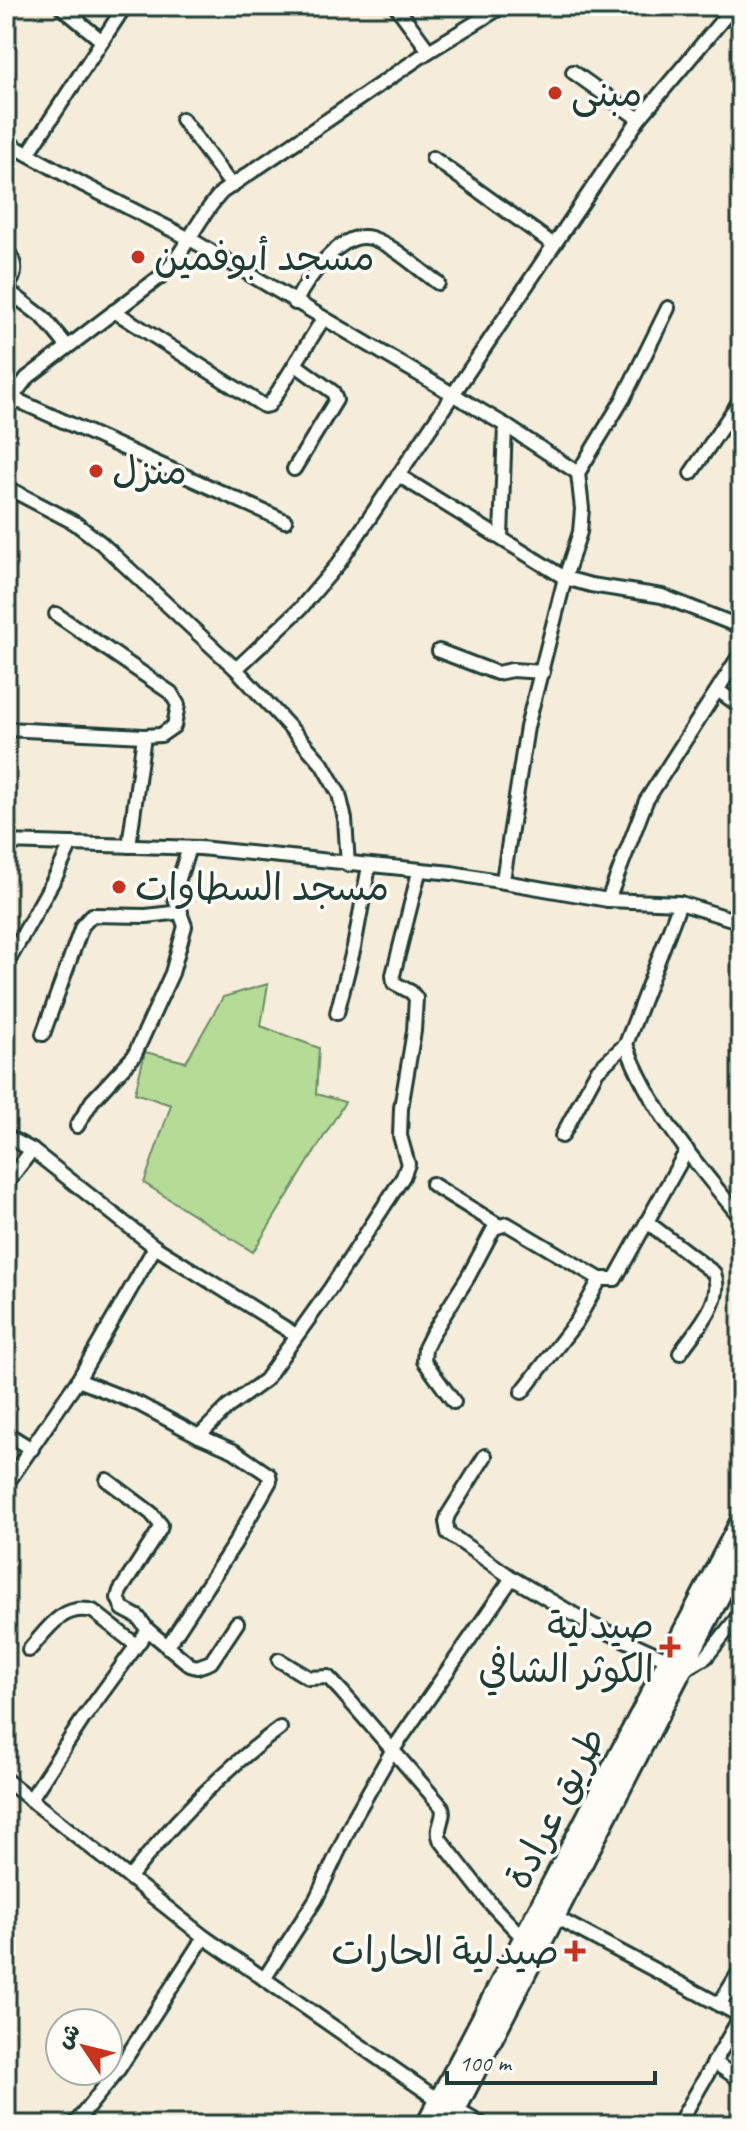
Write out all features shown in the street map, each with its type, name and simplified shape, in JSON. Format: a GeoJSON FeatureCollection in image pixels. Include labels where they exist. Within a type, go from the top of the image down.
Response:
{"type":"FeatureCollection","features":[{"type":"Feature","properties":{"kind":"main road","name":"طريق عرادة"},"geometry":{"type":"LineString","coordinates":[[494,2017],[555,1917],[741,1522]]}},
{"type":"Feature","properties":{"kind":"main road","name":"طريق عرادة"},"geometry":{"type":"LineString","coordinates":[[427,2125],[447,2112],[494,2017],[525,1940],[674,1666],[741,1553]]}},
{"type":"Feature","properties":{"kind":"street"},"geometry":{"type":"LineString","coordinates":[[60,6],[102,41]]}},
{"type":"Feature","properties":{"kind":"street"},"geometry":{"type":"LineString","coordinates":[[28,154],[125,6]]}},
{"type":"Feature","properties":{"kind":"street"},"geometry":{"type":"LineString","coordinates":[[396,6],[429,51]]}},
{"type":"Feature","properties":{"kind":"street"},"geometry":{"type":"LineString","coordinates":[[285,521],[8,401],[27,378],[165,273],[214,201],[232,186],[429,51],[503,6]]}},
{"type":"Feature","properties":{"kind":"street"},"geometry":{"type":"LineString","coordinates":[[236,669],[300,609],[339,563],[639,119],[734,6]]}},
{"type":"Feature","properties":{"kind":"street"},"geometry":{"type":"LineString","coordinates":[[573,72],[639,119]]}},
{"type":"Feature","properties":{"kind":"street"},"geometry":{"type":"LineString","coordinates":[[182,119],[232,186]]}},
{"type":"Feature","properties":{"kind":"street"},"geometry":{"type":"LineString","coordinates":[[6,142],[190,239],[505,425],[578,473]]}},
{"type":"Feature","properties":{"kind":"street"},"geometry":{"type":"LineString","coordinates":[[433,158],[554,245]]}},
{"type":"Feature","properties":{"kind":"street"},"geometry":{"type":"LineString","coordinates":[[295,303],[313,272],[327,257],[360,237],[382,243],[438,283]]}},
{"type":"Feature","properties":{"kind":"street"},"geometry":{"type":"LineString","coordinates":[[6,250],[15,264],[15,273],[6,289],[44,318],[67,346]]}},
{"type":"Feature","properties":{"kind":"street"},"geometry":{"type":"LineString","coordinates":[[503,880],[527,727],[565,578],[580,532],[582,509],[578,473],[623,399],[668,308]]}},
{"type":"Feature","properties":{"kind":"street"},"geometry":{"type":"LineString","coordinates":[[114,311],[260,405],[269,405],[323,319]]}},
{"type":"Feature","properties":{"kind":"street"},"geometry":{"type":"LineString","coordinates":[[294,469],[336,400],[333,392],[296,365]]}},
{"type":"Feature","properties":{"kind":"street"},"geometry":{"type":"LineString","coordinates":[[691,473],[741,399]]}},
{"type":"Feature","properties":{"kind":"street"},"geometry":{"type":"LineString","coordinates":[[501,537],[505,425]]}},
{"type":"Feature","properties":{"kind":"street"},"geometry":{"type":"LineString","coordinates":[[398,475],[565,578],[662,596],[741,627]]}},
{"type":"Feature","properties":{"kind":"street"},"geometry":{"type":"LineString","coordinates":[[6,487],[75,523],[101,543],[236,669],[322,764],[339,794],[345,819],[348,865]]}},
{"type":"Feature","properties":{"kind":"street"},"geometry":{"type":"LineString","coordinates":[[6,729],[144,736],[161,735],[174,726],[176,699],[56,614]]}},
{"type":"Feature","properties":{"kind":"street"},"geometry":{"type":"LineString","coordinates":[[439,651],[497,673],[512,670],[543,672]]}},
{"type":"Feature","properties":{"kind":"street"},"geometry":{"type":"LineString","coordinates":[[608,900],[646,801],[741,653]]}},
{"type":"Feature","properties":{"kind":"street"},"geometry":{"type":"LineString","coordinates":[[719,691],[741,707]]}},
{"type":"Feature","properties":{"kind":"street"},"geometry":{"type":"LineString","coordinates":[[129,846],[144,736]]}},
{"type":"Feature","properties":{"kind":"street"},"geometry":{"type":"LineString","coordinates":[[6,842],[189,848],[503,880],[608,900],[680,903],[741,922]]}},
{"type":"Feature","properties":{"kind":"street"},"geometry":{"type":"LineString","coordinates":[[6,965],[71,844]]}},
{"type":"Feature","properties":{"kind":"street"},"geometry":{"type":"LineString","coordinates":[[77,1126],[92,1101],[134,1056],[175,964],[185,926],[175,899],[176,888],[189,848]]}},
{"type":"Feature","properties":{"kind":"street"},"geometry":{"type":"LineString","coordinates":[[337,1013],[354,947],[369,866]]}},
{"type":"Feature","properties":{"kind":"street"},"geometry":{"type":"LineString","coordinates":[[199,1436],[228,1407],[265,1380],[353,1255],[403,1177],[408,1164],[400,1136],[401,1108],[414,1031],[416,998],[394,983],[393,975],[419,872]]}},
{"type":"Feature","properties":{"kind":"street"},"geometry":{"type":"LineString","coordinates":[[562,1136],[597,1071],[626,1044],[680,903]]}},
{"type":"Feature","properties":{"kind":"street"},"geometry":{"type":"LineString","coordinates":[[43,1034],[82,926],[88,918],[97,914],[146,916],[181,912]]}},
{"type":"Feature","properties":{"kind":"street"},"geometry":{"type":"LineString","coordinates":[[626,1044],[646,1087],[687,1150],[741,1218]]}},
{"type":"Feature","properties":{"kind":"street"},"geometry":{"type":"LineString","coordinates":[[6,1136],[32,1150],[155,1247],[296,1335]]}},
{"type":"Feature","properties":{"kind":"street"},"geometry":{"type":"LineString","coordinates":[[6,1184],[32,1150]]}},
{"type":"Feature","properties":{"kind":"street"},"geometry":{"type":"LineString","coordinates":[[432,1184],[498,1225],[507,1224],[524,1233],[600,1279],[615,1279],[687,1150]]}},
{"type":"Feature","properties":{"kind":"street"},"geometry":{"type":"LineString","coordinates":[[647,1222],[707,1267],[714,1273],[717,1282],[713,1303],[680,1353]]}},
{"type":"Feature","properties":{"kind":"street"},"geometry":{"type":"LineString","coordinates":[[454,1402],[423,1355],[432,1334],[498,1225]]}},
{"type":"Feature","properties":{"kind":"street"},"geometry":{"type":"LineString","coordinates":[[6,1485],[78,1380],[155,1247]]}},
{"type":"Feature","properties":{"kind":"street"},"geometry":{"type":"LineString","coordinates":[[522,1392],[577,1321],[600,1279]]}},
{"type":"Feature","properties":{"kind":"street"},"geometry":{"type":"LineString","coordinates":[[78,1380],[139,1404],[267,1472],[270,1481],[235,1543],[167,1647]]}},
{"type":"Feature","properties":{"kind":"street"},"geometry":{"type":"LineString","coordinates":[[6,1433],[32,1449]]}},
{"type":"Feature","properties":{"kind":"street"},"geometry":{"type":"LineString","coordinates":[[485,1456],[448,1515],[446,1527],[455,1539],[512,1578],[592,1625],[674,1666],[706,1657],[740,1616]]}},
{"type":"Feature","properties":{"kind":"street"},"geometry":{"type":"LineString","coordinates":[[107,1480],[151,1513],[161,1525],[120,1591],[118,1598],[123,1609],[138,1617],[148,1630],[190,1665],[205,1666],[211,1662],[237,1623]]}},
{"type":"Feature","properties":{"kind":"street"},"geometry":{"type":"LineString","coordinates":[[264,1979],[316,1899],[355,1816],[392,1751],[512,1578]]}},
{"type":"Feature","properties":{"kind":"street"},"geometry":{"type":"LineString","coordinates":[[29,1650],[62,1613],[85,1609],[93,1611],[136,1645]]}},
{"type":"Feature","properties":{"kind":"street"},"geometry":{"type":"LineString","coordinates":[[30,1800],[83,1719],[148,1630]]}},
{"type":"Feature","properties":{"kind":"street"},"geometry":{"type":"LineString","coordinates":[[279,1660],[309,1678],[328,1677],[442,1807],[444,1814],[438,1833],[440,1839],[490,1903],[525,1940]]}},
{"type":"Feature","properties":{"kind":"street"},"geometry":{"type":"LineString","coordinates":[[130,1877],[233,1766],[280,1728]]}},
{"type":"Feature","properties":{"kind":"street"},"geometry":{"type":"LineString","coordinates":[[7,1782],[204,1937],[447,2112],[483,2125]]}},
{"type":"Feature","properties":{"kind":"street"},"geometry":{"type":"LineString","coordinates":[[555,1917],[741,2016],[678,2125]]}},
{"type":"Feature","properties":{"kind":"street"},"geometry":{"type":"LineString","coordinates":[[74,2125],[118,2070],[204,1937]]}},
{"type":"Feature","properties":{"kind":"street"},"geometry":{"type":"LineString","coordinates":[[719,2005],[741,1969]]}},
{"type":"Feature","properties":{"kind":"street"},"geometry":{"type":"LineString","coordinates":[[714,2062],[741,2081]]}},
{"type":"Feature","properties":{"kind":"green space"},"geometry":{"type":"Polygon","coordinates":[[[268,984],[261,1026],[319,1048],[316,1094],[345,1102],[253,1252],[144,1183],[171,1105],[135,1093],[145,1052],[186,1062],[223,997],[268,984]]]}},
{"type":"Feature","properties":{"kind":"place","name":"مبنى"},"geometry":{"type":"Point","coordinates":[555,93]}},
{"type":"Feature","properties":{"kind":"place","name":"مسجد أبوفمين"},"geometry":{"type":"Point","coordinates":[138,257]}},
{"type":"Feature","properties":{"kind":"place","name":"منزل"},"geometry":{"type":"Point","coordinates":[96,471]}},
{"type":"Feature","properties":{"kind":"place","name":"مسجد السطاوات"},"geometry":{"type":"Point","coordinates":[119,887]}},
{"type":"Feature","properties":{"kind":"place","name":"صيدلية الكوثر الشافي"},"geometry":{"type":"Point","coordinates":[670,1647]}},
{"type":"Feature","properties":{"kind":"place","name":"صيدلية الحارات"},"geometry":{"type":"Point","coordinates":[575,1951]}}]}
